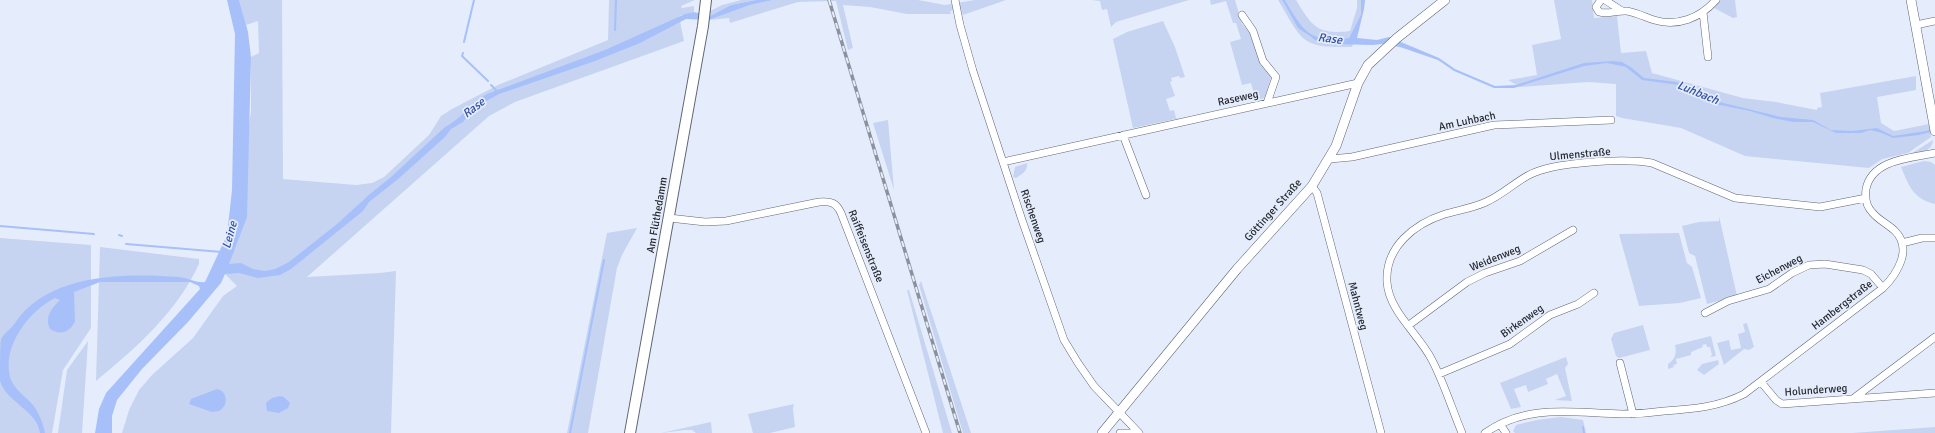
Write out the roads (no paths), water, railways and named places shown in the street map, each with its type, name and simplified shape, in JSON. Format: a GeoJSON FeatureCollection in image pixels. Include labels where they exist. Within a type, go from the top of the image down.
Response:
{"type":"FeatureCollection","features":[{"type":"Feature","properties":{"kind":"main road","name":"Am Flüthedamm"},"geometry":{"type":"LineString","coordinates":[[630,433],[706,5]]}},
{"type":"Feature","properties":{"kind":"street","name":"Rischenweg"},"geometry":{"type":"LineString","coordinates":[[955,0],[956,11],[973,71],[1064,340],[1088,378],[1118,413]]}},
{"type":"Feature","properties":{"kind":"street","name":"Göttinger Straße"},"geometry":{"type":"LineString","coordinates":[[1102,433],[1241,264],[1312,186],[1330,159],[1341,135],[1358,83],[1368,65],[1397,38],[1445,0]]}},
{"type":"Feature","properties":{"kind":"street"},"geometry":{"type":"LineString","coordinates":[[1601,0],[1596,7],[1599,12],[1622,11],[1637,13],[1665,22],[1688,20],[1703,12],[1716,0]]}},
{"type":"Feature","properties":{"kind":"street"},"geometry":{"type":"LineString","coordinates":[[1605,0],[1622,11]]}},
{"type":"Feature","properties":{"kind":"street"},"geometry":{"type":"LineString","coordinates":[[1911,0],[1935,131]]}},
{"type":"Feature","properties":{"kind":"street"},"geometry":{"type":"LineString","coordinates":[[1703,12],[1708,57]]}},
{"type":"Feature","properties":{"kind":"street"},"geometry":{"type":"LineString","coordinates":[[1242,15],[1253,31],[1263,61],[1276,77],[1267,103]]}},
{"type":"Feature","properties":{"kind":"street"},"geometry":{"type":"LineString","coordinates":[[1916,25],[1935,21]]}},
{"type":"Feature","properties":{"kind":"street","name":"Raseweg"},"geometry":{"type":"LineString","coordinates":[[1003,162],[1358,83]]}},
{"type":"Feature","properties":{"kind":"street","name":"Am Luhbach"},"geometry":{"type":"LineString","coordinates":[[1330,159],[1352,157],[1494,125],[1611,120]]}},
{"type":"Feature","properties":{"kind":"street"},"geometry":{"type":"LineString","coordinates":[[1123,135],[1146,195]]}},
{"type":"Feature","properties":{"kind":"street"},"geometry":{"type":"LineString","coordinates":[[1935,153],[1880,167],[1869,180],[1866,198],[1872,213],[1896,232],[1902,243],[1922,238],[1935,238]]}},
{"type":"Feature","properties":{"kind":"street","name":"Ulmenstraße"},"geometry":{"type":"LineString","coordinates":[[1462,433],[1439,374],[1426,349],[1392,301],[1387,283],[1389,264],[1399,243],[1410,232],[1428,221],[1445,214],[1486,202],[1521,179],[1541,170],[1564,165],[1644,162],[1668,169],[1735,198],[1820,207],[1866,198]]}},
{"type":"Feature","properties":{"kind":"street","name":"Mahntweg"},"geometry":{"type":"LineString","coordinates":[[1312,186],[1317,193],[1381,433]]}},
{"type":"Feature","properties":{"kind":"street","name":"Raiffeisenstraße"},"geometry":{"type":"LineString","coordinates":[[669,218],[716,222],[750,217],[825,201],[836,205],[841,213],[926,433]]}},
{"type":"Feature","properties":{"kind":"street","name":"Weidenweg"},"geometry":{"type":"LineString","coordinates":[[1409,325],[1467,282],[1485,273],[1520,261],[1573,230]]}},
{"type":"Feature","properties":{"kind":"street","name":"Hambergstraße"},"geometry":{"type":"LineString","coordinates":[[1485,433],[1500,424],[1523,416],[1547,411],[1633,414],[1698,409],[1721,404],[1744,394],[1883,288],[1895,275],[1900,265],[1903,254],[1902,243]]}},
{"type":"Feature","properties":{"kind":"street","name":"Eichenweg"},"geometry":{"type":"LineString","coordinates":[[1705,313],[1728,301],[1769,289],[1800,268],[1815,264],[1863,270],[1871,274],[1883,288]]}},
{"type":"Feature","properties":{"kind":"street","name":"Birkenweg"},"geometry":{"type":"LineString","coordinates":[[1439,374],[1510,344],[1550,315],[1578,304],[1594,293]]}},
{"type":"Feature","properties":{"kind":"street","name":"Holunderweg"},"geometry":{"type":"LineString","coordinates":[[1761,382],[1776,400],[1782,404],[1854,398],[1935,337]]}},
{"type":"Feature","properties":{"kind":"street"},"geometry":{"type":"LineString","coordinates":[[1620,363],[1633,414]]}},
{"type":"Feature","properties":{"kind":"street"},"geometry":{"type":"LineString","coordinates":[[1854,398],[1935,393]]}},
{"type":"Feature","properties":{"kind":"street"},"geometry":{"type":"LineString","coordinates":[[1118,413],[1139,433]]}},
{"type":"Feature","properties":{"kind":"street"},"geometry":{"type":"LineString","coordinates":[[1500,424],[1506,433]]}},
{"type":"Feature","properties":{"kind":"street"},"geometry":{"type":"LineString","coordinates":[[1120,433],[1130,433]]}},
{"type":"Feature","properties":{"kind":"water"},"geometry":{"type":"Polygon","coordinates":[[[227,0],[239,0],[248,32],[251,57],[247,217],[229,264],[241,263],[253,269],[265,271],[275,269],[289,262],[337,224],[445,127],[451,124],[487,94],[605,50],[685,14],[694,12],[710,16],[731,5],[756,0],[773,0],[750,5],[709,20],[686,19],[640,43],[595,61],[499,94],[477,106],[463,122],[451,129],[445,137],[397,180],[369,202],[363,211],[291,269],[280,275],[258,278],[239,273],[225,274],[221,283],[188,322],[142,369],[117,400],[112,416],[112,433],[95,433],[99,409],[106,393],[200,289],[199,286],[190,282],[100,282],[74,292],[75,322],[64,332],[54,331],[50,329],[48,325],[48,317],[54,306],[60,300],[55,298],[45,304],[27,321],[13,343],[10,356],[9,368],[11,380],[15,387],[37,411],[45,433],[40,433],[38,425],[33,418],[9,395],[0,381],[1,339],[29,307],[47,294],[67,285],[89,280],[135,275],[179,277],[198,282],[205,282],[227,235],[232,190],[235,34],[227,0]]]}},
{"type":"Feature","properties":{"kind":"water","name":"Rase"},"geometry":{"type":"Polygon","coordinates":[[[1282,0],[1285,0],[1303,27],[1310,33],[1325,39],[1336,39],[1349,38],[1361,14],[1361,0],[1365,0],[1357,38],[1377,40],[1389,37],[1439,58],[1455,69],[1495,86],[1516,85],[1584,63],[1613,61],[1622,62],[1644,78],[1677,82],[1707,99],[1781,117],[1813,120],[1831,130],[1852,131],[1877,128],[1893,136],[1926,131],[1935,128],[1935,131],[1919,135],[1893,138],[1870,130],[1861,133],[1836,133],[1813,122],[1793,122],[1710,103],[1679,85],[1642,80],[1626,67],[1607,63],[1584,66],[1514,88],[1494,88],[1454,71],[1438,60],[1400,47],[1382,44],[1330,44],[1315,40],[1298,28],[1282,0]]]}},
{"type":"Feature","properties":{"kind":"water"},"geometry":{"type":"Polygon","coordinates":[[[217,389],[222,391],[226,399],[224,407],[219,411],[212,412],[189,404],[191,399],[217,389]]]}},
{"type":"Feature","properties":{"kind":"water"},"geometry":{"type":"Polygon","coordinates":[[[280,396],[284,397],[290,403],[288,408],[279,413],[267,411],[266,403],[272,398],[280,396]]]}},
{"type":"Feature","properties":{"kind":"waterway"},"geometry":{"type":"LineString","coordinates":[[464,42],[474,0]]}},
{"type":"Feature","properties":{"kind":"waterway"},"geometry":{"type":"LineString","coordinates":[[615,30],[616,0]]}},
{"type":"Feature","properties":{"kind":"waterway"},"geometry":{"type":"LineString","coordinates":[[463,53],[462,56],[488,81]]}},
{"type":"Feature","properties":{"kind":"waterway"},"geometry":{"type":"LineString","coordinates":[[491,85],[498,92]]}},
{"type":"Feature","properties":{"kind":"waterway"},"geometry":{"type":"LineString","coordinates":[[0,226],[94,234]]}},
{"type":"Feature","properties":{"kind":"waterway","name":"Leine"},"geometry":{"type":"LineString","coordinates":[[126,244],[222,252]]}},
{"type":"Feature","properties":{"kind":"waterway"},"geometry":{"type":"LineString","coordinates":[[570,433],[604,260]]}},
{"type":"Feature","properties":{"kind":"waterway"},"geometry":{"type":"LineString","coordinates":[[1583,427],[1584,433]]}},
{"type":"Feature","properties":{"kind":"railway"},"geometry":{"type":"LineString","coordinates":[[829,0],[960,433]]}},
{"type":"Feature","properties":{"kind":"water label","name":"Luhbach"},"geometry":{"type":"Point","coordinates":[1698,93]}}]}
